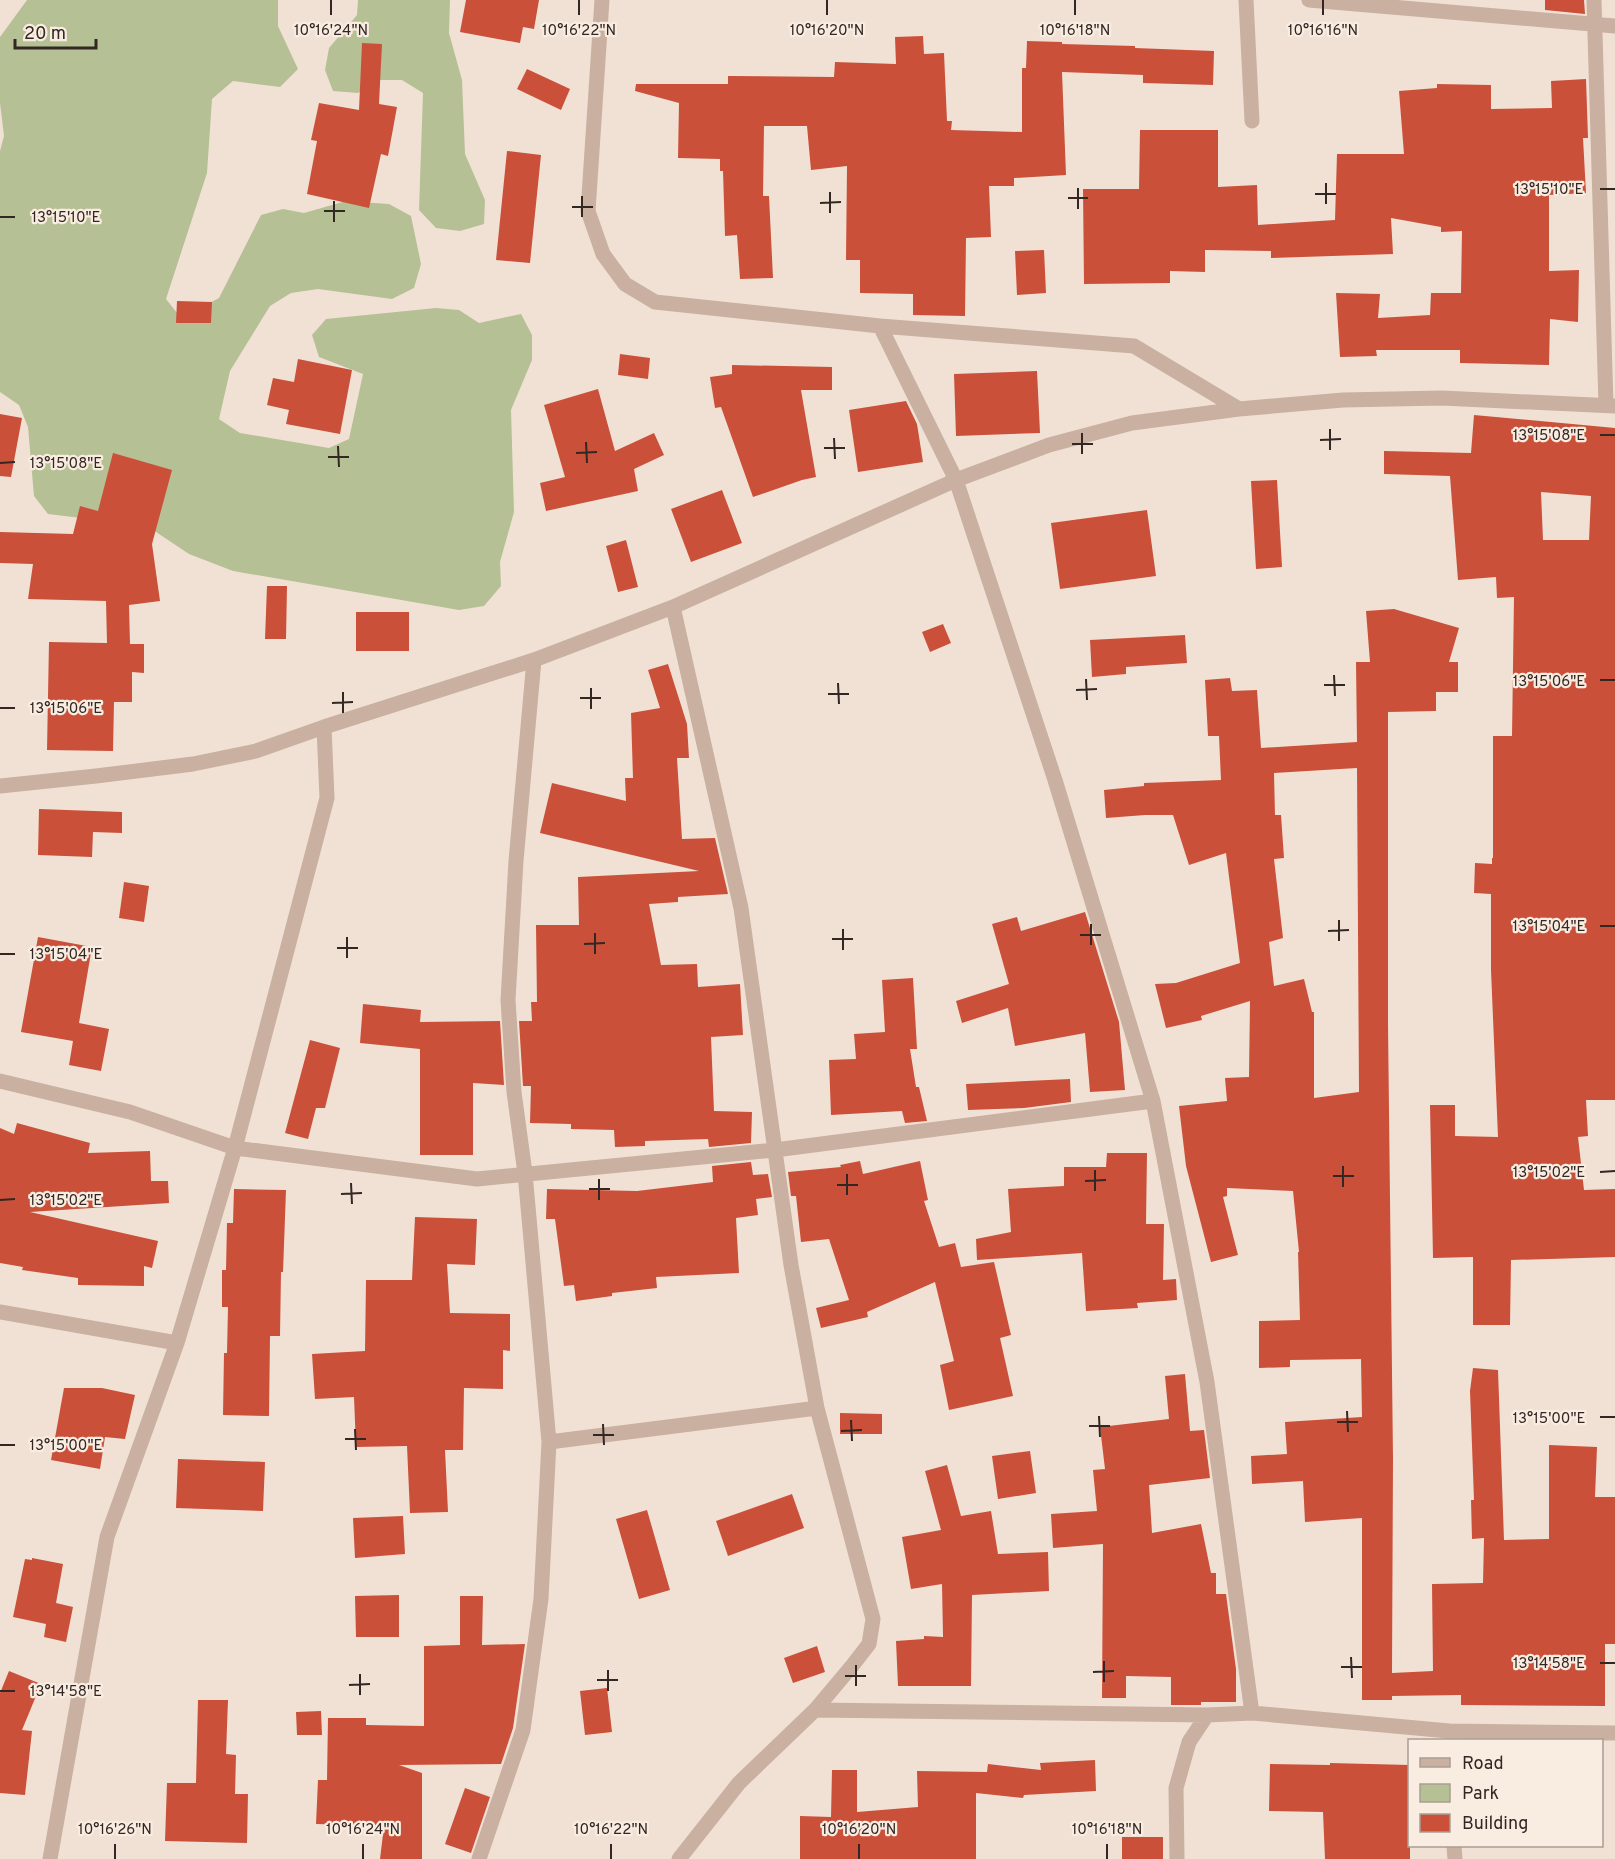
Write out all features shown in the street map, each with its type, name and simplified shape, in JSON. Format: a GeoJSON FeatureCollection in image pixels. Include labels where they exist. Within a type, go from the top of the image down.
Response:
{"type":"FeatureCollection","features":[{"type":"Feature","properties":{"kind":"street"},"geometry":{"type":"LineString","coordinates":[[602,0],[588,211],[603,254],[625,284],[655,302],[880,326],[1134,346],[1239,409]]}},
{"type":"Feature","properties":{"kind":"street"},"geometry":{"type":"LineString","coordinates":[[1246,0],[1251,121]]}},
{"type":"Feature","properties":{"kind":"street"},"geometry":{"type":"LineString","coordinates":[[1309,0],[1615,26]]}},
{"type":"Feature","properties":{"kind":"street"},"geometry":{"type":"LineString","coordinates":[[0,786],[193,764],[256,751],[534,660],[673,607],[956,480],[1049,445],[1132,423],[1239,409],[1342,400],[1442,398],[1610,406],[1594,0]]}},
{"type":"Feature","properties":{"kind":"street"},"geometry":{"type":"LineString","coordinates":[[880,326],[956,480],[1054,780],[1153,1101],[1207,1382],[1252,1713]]}},
{"type":"Feature","properties":{"kind":"street"},"geometry":{"type":"LineString","coordinates":[[673,607],[741,908],[791,1265],[817,1408],[873,1619],[869,1644],[814,1710],[739,1783],[679,1859]]}},
{"type":"Feature","properties":{"kind":"street"},"geometry":{"type":"LineString","coordinates":[[478,1859],[523,1730],[541,1599],[549,1442],[525,1173],[514,1092],[508,1000],[516,861],[534,660]]}},
{"type":"Feature","properties":{"kind":"street"},"geometry":{"type":"LineString","coordinates":[[50,1859],[107,1537],[177,1343],[235,1148],[327,798],[324,727]]}},
{"type":"Feature","properties":{"kind":"street"},"geometry":{"type":"LineString","coordinates":[[0,1082],[130,1112],[235,1148],[477,1179],[775,1150],[1153,1101]]}},
{"type":"Feature","properties":{"kind":"street"},"geometry":{"type":"LineString","coordinates":[[0,1312],[177,1343]]}},
{"type":"Feature","properties":{"kind":"street"},"geometry":{"type":"LineString","coordinates":[[549,1442],[817,1408]]}},
{"type":"Feature","properties":{"kind":"street"},"geometry":{"type":"LineString","coordinates":[[814,1710],[1207,1715],[1252,1713],[1449,1736],[1615,1733]]}},
{"type":"Feature","properties":{"kind":"street"},"geometry":{"type":"LineString","coordinates":[[1177,1859],[1176,1788],[1189,1742],[1207,1715]]}},
{"type":"Feature","properties":{"kind":"green space"},"geometry":{"type":"Polygon","coordinates":[[[27,0],[278,0],[278,26],[298,69],[280,87],[233,81],[212,99],[207,173],[166,299],[181,318],[219,298],[261,215],[283,209],[304,213],[346,201],[389,204],[411,216],[421,264],[414,288],[392,299],[318,289],[291,293],[270,306],[230,371],[219,419],[240,433],[329,448],[349,439],[363,374],[319,357],[312,335],[326,319],[436,308],[459,310],[479,323],[521,314],[532,335],[532,360],[511,410],[514,512],[500,562],[501,586],[484,606],[459,610],[233,571],[189,554],[147,526],[48,514],[34,496],[28,427],[19,405],[0,392],[0,151],[4,136],[0,103],[0,37],[27,0]]]}},
{"type":"Feature","properties":{"kind":"green space"},"geometry":{"type":"Polygon","coordinates":[[[358,0],[450,0],[449,33],[462,80],[465,154],[485,200],[484,224],[460,231],[436,228],[419,210],[423,93],[402,80],[379,80],[358,93],[333,91],[325,70],[329,48],[357,15],[358,0]]]}},
{"type":"Feature","properties":{"kind":"building"},"geometry":{"type":"Polygon","coordinates":[[[466,0],[539,0],[534,29],[523,27],[520,43],[460,32],[466,0]]]}},
{"type":"Feature","properties":{"kind":"building"},"geometry":{"type":"Polygon","coordinates":[[[1545,0],[1584,0],[1585,14],[1545,10],[1545,0]]]}},
{"type":"Feature","properties":{"kind":"building"},"geometry":{"type":"Polygon","coordinates":[[[923,36],[924,54],[944,53],[947,121],[952,121],[951,130],[1022,132],[1022,68],[1026,68],[1027,41],[1214,51],[1213,85],[1143,83],[1143,75],[1062,72],[1066,175],[1014,178],[1014,186],[989,186],[991,237],[966,238],[965,316],[913,315],[913,294],[860,293],[860,260],[846,260],[847,166],[811,170],[807,126],[764,126],[763,196],[769,196],[773,278],[740,279],[737,235],[725,236],[723,171],[720,171],[720,159],[678,158],[679,103],[635,91],[636,84],[728,84],[728,76],[834,77],[835,62],[896,64],[895,37],[923,36]]]}},
{"type":"Feature","properties":{"kind":"building"},"geometry":{"type":"Polygon","coordinates":[[[362,43],[382,44],[379,104],[397,107],[388,156],[381,154],[369,208],[307,194],[317,141],[311,140],[319,103],[359,110],[362,43]]]}},
{"type":"Feature","properties":{"kind":"building"},"geometry":{"type":"Polygon","coordinates":[[[527,69],[570,89],[561,110],[517,89],[527,69]]]}},
{"type":"Feature","properties":{"kind":"building"},"geometry":{"type":"Polygon","coordinates":[[[1586,79],[1588,138],[1583,138],[1586,193],[1549,195],[1549,271],[1579,270],[1578,322],[1550,319],[1549,365],[1460,363],[1460,350],[1376,350],[1377,356],[1340,357],[1336,293],[1380,294],[1378,318],[1430,315],[1431,293],[1461,293],[1462,231],[1441,232],[1441,227],[1391,218],[1393,254],[1271,258],[1271,251],[1205,250],[1205,272],[1170,271],[1170,283],[1084,284],[1083,189],[1139,189],[1140,130],[1218,130],[1218,187],[1257,185],[1258,225],[1335,220],[1337,154],[1404,154],[1399,91],[1437,88],[1437,84],[1491,85],[1491,109],[1552,108],[1551,81],[1586,79]]]}},
{"type":"Feature","properties":{"kind":"building"},"geometry":{"type":"Polygon","coordinates":[[[507,151],[541,155],[530,263],[496,260],[507,151]]]}},
{"type":"Feature","properties":{"kind":"building"},"geometry":{"type":"Polygon","coordinates":[[[1044,250],[1046,293],[1017,295],[1015,251],[1044,250]]]}},
{"type":"Feature","properties":{"kind":"building"},"geometry":{"type":"Polygon","coordinates":[[[177,301],[212,302],[211,323],[176,323],[177,301]]]}},
{"type":"Feature","properties":{"kind":"building"},"geometry":{"type":"Polygon","coordinates":[[[620,354],[650,358],[648,379],[618,375],[620,354]]]}},
{"type":"Feature","properties":{"kind":"building"},"geometry":{"type":"Polygon","coordinates":[[[298,359],[352,370],[340,434],[286,424],[289,410],[267,405],[273,378],[294,382],[298,359]]]}},
{"type":"Feature","properties":{"kind":"building"},"geometry":{"type":"Polygon","coordinates":[[[732,365],[832,367],[832,390],[801,390],[816,477],[753,497],[721,407],[715,408],[710,377],[732,374],[732,365]]]}},
{"type":"Feature","properties":{"kind":"building"},"geometry":{"type":"Polygon","coordinates":[[[1037,371],[1040,433],[956,436],[954,374],[1037,371]]]}},
{"type":"Feature","properties":{"kind":"building"},"geometry":{"type":"Polygon","coordinates":[[[598,389],[615,451],[654,433],[664,455],[634,469],[638,491],[546,511],[540,483],[565,477],[544,405],[598,389]]]}},
{"type":"Feature","properties":{"kind":"building"},"geometry":{"type":"Polygon","coordinates":[[[906,401],[917,424],[923,462],[858,472],[849,410],[906,401]]]}},
{"type":"Feature","properties":{"kind":"building"},"geometry":{"type":"Polygon","coordinates":[[[0,414],[22,418],[11,477],[0,476],[0,414]]]}},
{"type":"Feature","properties":{"kind":"building"},"geometry":{"type":"Polygon","coordinates":[[[1474,415],[1615,428],[1615,1100],[1586,1100],[1588,1136],[1578,1137],[1584,1190],[1615,1189],[1615,1257],[1511,1260],[1510,1325],[1473,1325],[1473,1257],[1433,1258],[1430,1105],[1455,1105],[1455,1136],[1498,1137],[1491,970],[1491,894],[1474,893],[1475,863],[1492,864],[1493,858],[1493,736],[1512,736],[1514,597],[1497,598],[1496,577],[1458,580],[1450,476],[1384,474],[1384,451],[1471,453],[1474,415]],[[1541,492],[1543,540],[1589,540],[1591,496],[1541,492]]]}},
{"type":"Feature","properties":{"kind":"building"},"geometry":{"type":"Polygon","coordinates":[[[113,453],[172,470],[152,544],[160,601],[129,605],[130,644],[144,644],[144,673],[132,672],[132,702],[114,702],[113,751],[47,750],[49,642],[107,643],[106,601],[28,599],[33,564],[0,563],[0,532],[73,534],[80,506],[98,511],[113,453]]]}},
{"type":"Feature","properties":{"kind":"building"},"geometry":{"type":"Polygon","coordinates":[[[1277,480],[1282,567],[1256,569],[1251,481],[1277,480]]]}},
{"type":"Feature","properties":{"kind":"building"},"geometry":{"type":"Polygon","coordinates":[[[722,490],[742,543],[691,562],[671,509],[722,490]]]}},
{"type":"Feature","properties":{"kind":"building"},"geometry":{"type":"Polygon","coordinates":[[[1147,510],[1156,576],[1060,589],[1051,523],[1147,510]]]}},
{"type":"Feature","properties":{"kind":"building"},"geometry":{"type":"Polygon","coordinates":[[[626,540],[638,587],[618,592],[606,546],[626,540]]]}},
{"type":"Feature","properties":{"kind":"building"},"geometry":{"type":"Polygon","coordinates":[[[267,586],[287,586],[286,639],[265,639],[267,586]]]}},
{"type":"Feature","properties":{"kind":"building"},"geometry":{"type":"Polygon","coordinates":[[[1394,609],[1459,628],[1449,662],[1458,662],[1458,692],[1436,692],[1436,711],[1388,712],[1388,1024],[1393,1459],[1392,1673],[1433,1671],[1432,1584],[1483,1583],[1484,1538],[1472,1539],[1471,1500],[1474,1500],[1470,1391],[1473,1368],[1498,1370],[1504,1540],[1549,1539],[1549,1445],[1597,1447],[1595,1497],[1615,1497],[1615,1644],[1605,1644],[1605,1706],[1461,1705],[1461,1695],[1392,1696],[1392,1700],[1362,1700],[1362,1518],[1305,1522],[1303,1481],[1252,1484],[1251,1456],[1287,1454],[1285,1422],[1362,1417],[1361,1359],[1290,1360],[1290,1367],[1259,1368],[1259,1321],[1300,1320],[1299,1252],[1293,1191],[1227,1188],[1227,1196],[1223,1197],[1238,1255],[1211,1262],[1186,1166],[1179,1106],[1227,1101],[1225,1078],[1249,1077],[1250,1001],[1201,1016],[1202,1020],[1166,1028],[1155,984],[1176,983],[1240,963],[1226,853],[1189,865],[1173,815],[1106,818],[1104,790],[1144,786],[1144,783],[1221,780],[1219,736],[1208,736],[1205,680],[1230,678],[1232,691],[1257,690],[1261,748],[1357,742],[1356,662],[1370,662],[1366,611],[1394,609]],[[1357,768],[1274,773],[1275,815],[1281,815],[1284,858],[1274,859],[1283,938],[1269,942],[1274,986],[1304,979],[1312,1012],[1314,1012],[1314,1098],[1359,1092],[1357,768]]]}},
{"type":"Feature","properties":{"kind":"building"},"geometry":{"type":"Polygon","coordinates":[[[356,612],[409,612],[409,651],[356,651],[356,612]]]}},
{"type":"Feature","properties":{"kind":"building"},"geometry":{"type":"Polygon","coordinates":[[[943,624],[951,643],[930,652],[922,632],[943,624]]]}},
{"type":"Feature","properties":{"kind":"building"},"geometry":{"type":"Polygon","coordinates":[[[1185,635],[1187,663],[1126,667],[1126,674],[1092,677],[1090,640],[1185,635]]]}},
{"type":"Feature","properties":{"kind":"building"},"geometry":{"type":"Polygon","coordinates":[[[668,664],[687,724],[689,758],[677,758],[682,839],[715,838],[728,894],[678,897],[678,902],[649,904],[661,965],[697,964],[698,987],[740,984],[743,1035],[711,1037],[714,1111],[752,1112],[751,1143],[709,1147],[708,1139],[645,1141],[645,1146],[615,1147],[614,1130],[571,1129],[571,1124],[530,1123],[531,1086],[523,1086],[519,1021],[532,1021],[531,1002],[537,1002],[536,925],[579,925],[578,877],[699,871],[540,833],[552,783],[626,801],[625,778],[633,778],[631,713],[660,708],[648,670],[668,664]]]}},
{"type":"Feature","properties":{"kind":"building"},"geometry":{"type":"Polygon","coordinates":[[[39,809],[122,812],[122,833],[93,832],[92,857],[38,855],[39,809]]]}},
{"type":"Feature","properties":{"kind":"building"},"geometry":{"type":"Polygon","coordinates":[[[124,882],[149,886],[144,922],[119,918],[124,882]]]}},
{"type":"Feature","properties":{"kind":"building"},"geometry":{"type":"Polygon","coordinates":[[[1085,912],[1119,1022],[1125,1090],[1090,1092],[1085,1033],[1015,1046],[1008,1008],[962,1023],[956,1001],[1009,984],[992,924],[1017,917],[1021,931],[1085,912]]]}},
{"type":"Feature","properties":{"kind":"building"},"geometry":{"type":"Polygon","coordinates":[[[38,937],[92,947],[79,1023],[109,1029],[101,1071],[69,1065],[73,1041],[21,1032],[38,937]]]}},
{"type":"Feature","properties":{"kind":"building"},"geometry":{"type":"Polygon","coordinates":[[[913,978],[917,1049],[910,1049],[916,1087],[919,1087],[927,1121],[905,1123],[902,1111],[831,1115],[829,1060],[856,1059],[854,1034],[885,1032],[882,980],[913,978]]]}},
{"type":"Feature","properties":{"kind":"building"},"geometry":{"type":"Polygon","coordinates":[[[363,1004],[421,1010],[420,1022],[500,1021],[504,1085],[473,1083],[473,1155],[420,1155],[420,1049],[360,1043],[363,1004]]]}},
{"type":"Feature","properties":{"kind":"building"},"geometry":{"type":"Polygon","coordinates":[[[310,1040],[340,1048],[325,1108],[316,1108],[308,1139],[285,1133],[310,1040]]]}},
{"type":"Feature","properties":{"kind":"building"},"geometry":{"type":"Polygon","coordinates":[[[1070,1079],[1071,1102],[1024,1108],[968,1110],[966,1084],[1070,1079]]]}},
{"type":"Feature","properties":{"kind":"building"},"geometry":{"type":"Polygon","coordinates":[[[17,1123],[90,1143],[88,1153],[150,1151],[151,1181],[168,1181],[169,1203],[30,1212],[158,1241],[152,1268],[144,1266],[144,1286],[78,1285],[78,1278],[22,1270],[23,1267],[0,1263],[0,1128],[14,1134],[17,1123]]]}},
{"type":"Feature","properties":{"kind":"building"},"geometry":{"type":"Polygon","coordinates":[[[1107,1153],[1147,1153],[1146,1224],[1164,1224],[1163,1280],[1176,1279],[1177,1300],[1137,1303],[1138,1308],[1086,1311],[1082,1253],[977,1260],[976,1239],[1011,1232],[1008,1189],[1064,1186],[1064,1167],[1106,1167],[1107,1153]]]}},
{"type":"Feature","properties":{"kind":"building"},"geometry":{"type":"Polygon","coordinates":[[[860,1161],[863,1174],[920,1161],[928,1200],[924,1201],[939,1247],[955,1243],[961,1267],[994,1262],[1011,1335],[1000,1338],[1013,1396],[949,1410],[940,1365],[954,1361],[935,1282],[867,1312],[868,1317],[821,1328],[816,1308],[849,1300],[829,1239],[801,1242],[796,1196],[791,1196],[788,1172],[841,1167],[840,1165],[860,1161]]]}},
{"type":"Feature","properties":{"kind":"building"},"geometry":{"type":"Polygon","coordinates":[[[751,1162],[753,1175],[768,1174],[772,1197],[756,1199],[758,1215],[736,1218],[739,1273],[656,1277],[657,1288],[612,1293],[612,1296],[576,1301],[574,1285],[564,1286],[555,1219],[546,1219],[547,1189],[637,1191],[713,1182],[712,1166],[751,1162]]]}},
{"type":"Feature","properties":{"kind":"building"},"geometry":{"type":"Polygon","coordinates":[[[234,1189],[286,1190],[280,1336],[270,1336],[269,1416],[223,1415],[224,1353],[227,1353],[228,1307],[222,1307],[222,1270],[226,1270],[227,1223],[233,1223],[234,1189]]]}},
{"type":"Feature","properties":{"kind":"building"},"geometry":{"type":"Polygon","coordinates":[[[415,1217],[477,1219],[475,1265],[447,1264],[450,1313],[510,1314],[510,1351],[503,1350],[503,1389],[464,1388],[463,1450],[445,1450],[448,1512],[410,1513],[407,1446],[356,1447],[354,1397],[315,1399],[312,1354],[365,1351],[366,1280],[412,1280],[415,1217]]]}},
{"type":"Feature","properties":{"kind":"building"},"geometry":{"type":"Polygon","coordinates":[[[1185,1374],[1190,1431],[1204,1430],[1210,1478],[1149,1485],[1152,1533],[1201,1524],[1211,1573],[1216,1573],[1216,1594],[1226,1594],[1236,1669],[1236,1702],[1171,1705],[1171,1677],[1126,1676],[1126,1698],[1102,1698],[1103,1544],[1053,1548],[1051,1514],[1097,1511],[1093,1470],[1105,1469],[1100,1427],[1169,1419],[1165,1376],[1185,1374]]]}},
{"type":"Feature","properties":{"kind":"building"},"geometry":{"type":"Polygon","coordinates":[[[64,1388],[102,1388],[135,1395],[125,1439],[105,1437],[100,1469],[51,1460],[64,1388]]]}},
{"type":"Feature","properties":{"kind":"building"},"geometry":{"type":"Polygon","coordinates":[[[840,1413],[882,1414],[882,1434],[840,1434],[840,1413]]]}},
{"type":"Feature","properties":{"kind":"building"},"geometry":{"type":"Polygon","coordinates":[[[1030,1451],[1036,1493],[998,1499],[992,1456],[1030,1451]]]}},
{"type":"Feature","properties":{"kind":"building"},"geometry":{"type":"Polygon","coordinates":[[[178,1459],[265,1462],[263,1511],[176,1508],[178,1459]]]}},
{"type":"Feature","properties":{"kind":"building"},"geometry":{"type":"Polygon","coordinates":[[[947,1465],[961,1516],[991,1511],[998,1554],[1048,1552],[1049,1591],[972,1595],[971,1686],[898,1686],[896,1641],[924,1639],[924,1636],[943,1637],[942,1584],[911,1589],[902,1537],[941,1530],[925,1471],[947,1465]]]}},
{"type":"Feature","properties":{"kind":"building"},"geometry":{"type":"Polygon","coordinates":[[[792,1494],[804,1528],[728,1556],[716,1521],[792,1494]]]}},
{"type":"Feature","properties":{"kind":"building"},"geometry":{"type":"Polygon","coordinates":[[[647,1510],[670,1590],[639,1599],[616,1519],[647,1510]]]}},
{"type":"Feature","properties":{"kind":"building"},"geometry":{"type":"Polygon","coordinates":[[[403,1516],[405,1554],[355,1558],[353,1518],[403,1516]]]}},
{"type":"Feature","properties":{"kind":"building"},"geometry":{"type":"Polygon","coordinates":[[[32,1558],[63,1564],[56,1603],[73,1607],[66,1642],[44,1637],[46,1624],[13,1617],[25,1559],[32,1560],[32,1558]]]}},
{"type":"Feature","properties":{"kind":"building"},"geometry":{"type":"Polygon","coordinates":[[[399,1595],[399,1637],[356,1637],[355,1596],[399,1595]]]}},
{"type":"Feature","properties":{"kind":"building"},"geometry":{"type":"Polygon","coordinates":[[[460,1596],[483,1596],[482,1645],[525,1644],[513,1728],[501,1764],[399,1765],[422,1773],[422,1859],[380,1859],[384,1826],[316,1824],[318,1780],[327,1780],[328,1718],[366,1718],[366,1725],[424,1726],[424,1646],[460,1645],[460,1596]]]}},
{"type":"Feature","properties":{"kind":"building"},"geometry":{"type":"Polygon","coordinates":[[[817,1646],[825,1672],[793,1683],[784,1658],[817,1646]]]}},
{"type":"Feature","properties":{"kind":"building"},"geometry":{"type":"Polygon","coordinates":[[[9,1671],[41,1684],[22,1730],[32,1731],[25,1795],[0,1793],[0,1693],[9,1671]]]}},
{"type":"Feature","properties":{"kind":"building"},"geometry":{"type":"Polygon","coordinates":[[[607,1688],[612,1732],[585,1735],[580,1691],[607,1688]]]}},
{"type":"Feature","properties":{"kind":"building"},"geometry":{"type":"Polygon","coordinates":[[[198,1700],[228,1700],[226,1754],[236,1755],[235,1794],[248,1794],[247,1843],[165,1841],[167,1783],[196,1783],[198,1700]]]}},
{"type":"Feature","properties":{"kind":"building"},"geometry":{"type":"Polygon","coordinates":[[[321,1711],[322,1735],[297,1735],[296,1712],[321,1711]]]}},
{"type":"Feature","properties":{"kind":"building"},"geometry":{"type":"Polygon","coordinates":[[[1095,1760],[1096,1791],[1024,1795],[1023,1798],[976,1793],[976,1859],[800,1859],[800,1816],[831,1817],[832,1770],[857,1770],[857,1812],[918,1807],[917,1771],[987,1772],[988,1764],[1041,1770],[1040,1763],[1095,1760]]]}},
{"type":"Feature","properties":{"kind":"building"},"geometry":{"type":"Polygon","coordinates":[[[1330,1763],[1408,1765],[1410,1859],[1325,1859],[1323,1812],[1269,1811],[1270,1764],[1330,1765],[1330,1763]]]}},
{"type":"Feature","properties":{"kind":"building"},"geometry":{"type":"Polygon","coordinates":[[[465,1788],[490,1797],[471,1853],[445,1844],[465,1788]]]}},
{"type":"Feature","properties":{"kind":"building"},"geometry":{"type":"Polygon","coordinates":[[[1122,1837],[1163,1837],[1163,1859],[1122,1859],[1122,1837]]]}}]}
